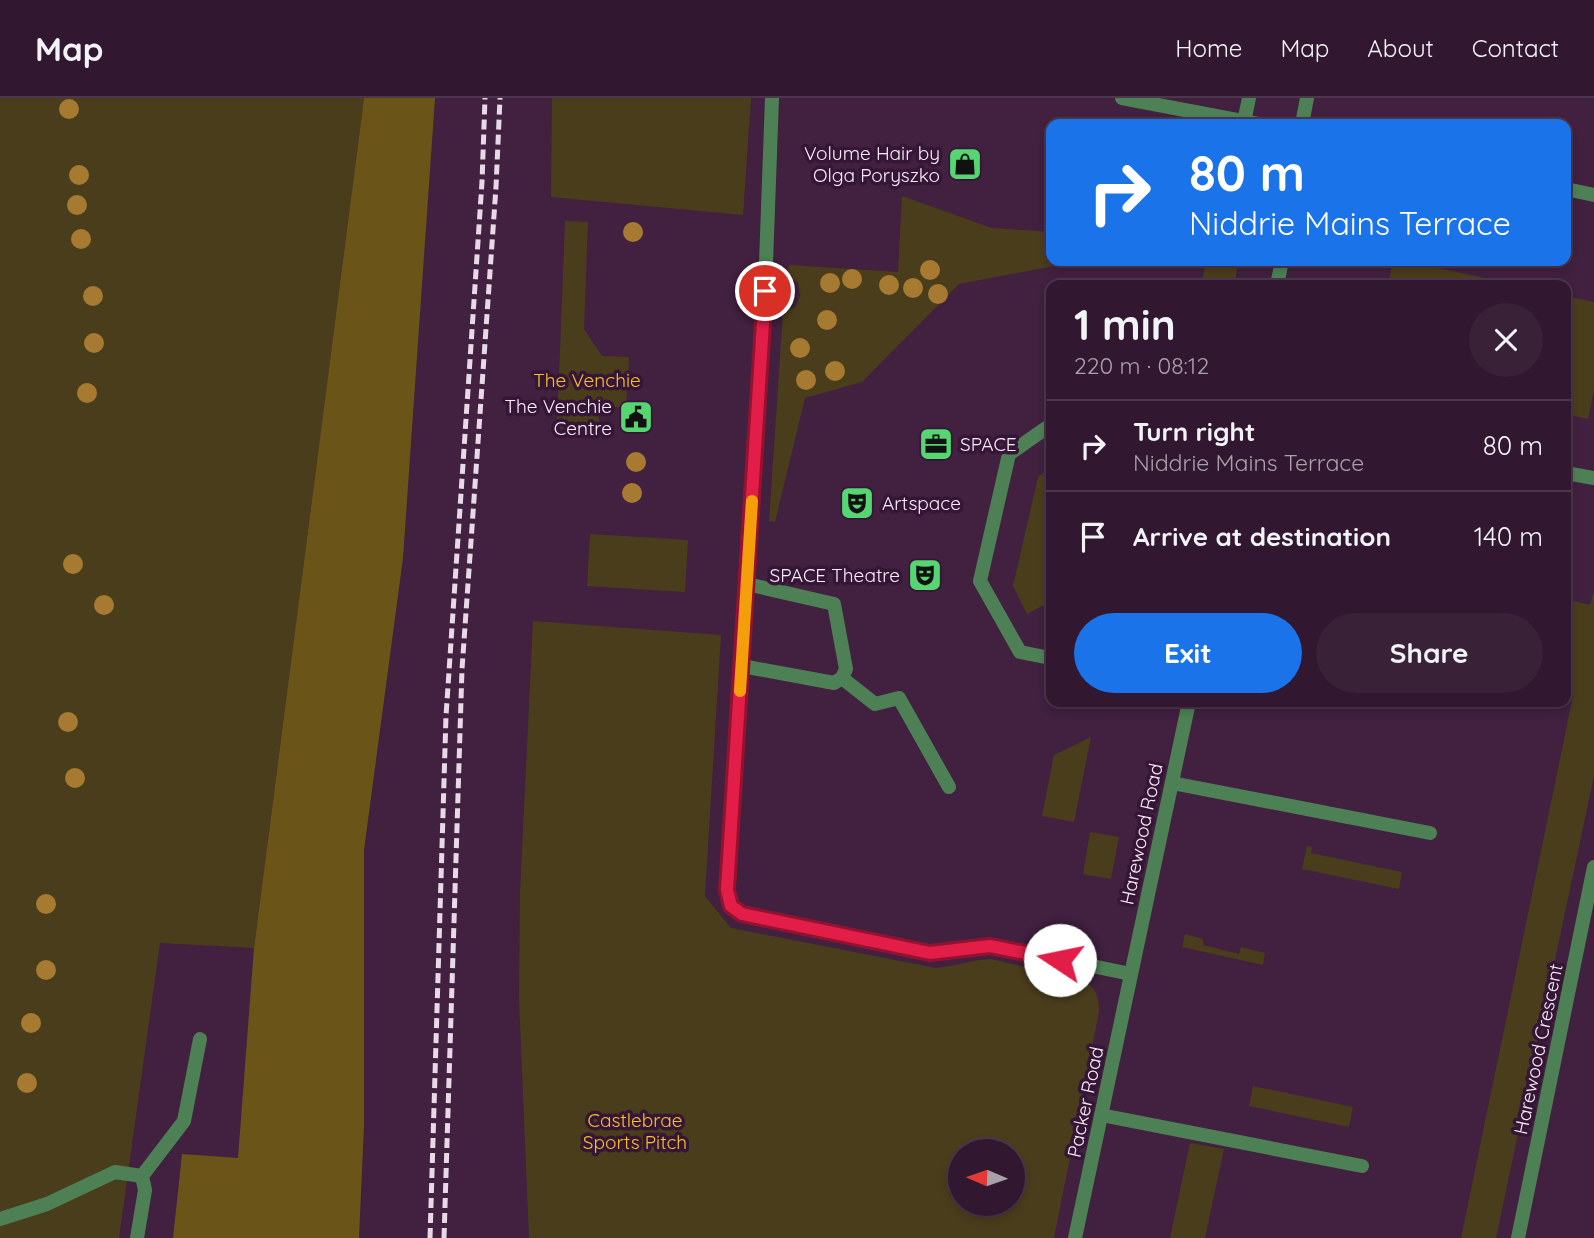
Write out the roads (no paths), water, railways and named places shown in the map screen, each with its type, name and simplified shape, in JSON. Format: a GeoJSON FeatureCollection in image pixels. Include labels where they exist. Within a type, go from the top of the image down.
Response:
{"type":"FeatureCollection","features":[{"type":"Feature","properties":{"kind":"street"},"geometry":{"type":"LineString","coordinates":[[772,98],[765,291],[727,890],[731,906],[742,914],[930,953],[990,946],[1131,974]]}},
{"type":"Feature","properties":{"kind":"street"},"geometry":{"type":"LineString","coordinates":[[1122,98],[1230,119]]}},
{"type":"Feature","properties":{"kind":"street"},"geometry":{"type":"LineString","coordinates":[[1249,98],[1251,119]]}},
{"type":"Feature","properties":{"kind":"street"},"geometry":{"type":"LineString","coordinates":[[1303,119],[1307,98]]}},
{"type":"Feature","properties":{"kind":"street"},"geometry":{"type":"LineString","coordinates":[[1571,190],[1594,195]]}},
{"type":"Feature","properties":{"kind":"street"},"geometry":{"type":"LineString","coordinates":[[1046,428],[1009,454],[980,581],[1020,652],[1046,656]]}},
{"type":"Feature","properties":{"kind":"street"},"geometry":{"type":"LineString","coordinates":[[1571,474],[1594,478]]}},
{"type":"Feature","properties":{"kind":"street"},"geometry":{"type":"LineString","coordinates":[[742,666],[834,683],[842,678],[846,669],[834,604],[747,584]]}},
{"type":"Feature","properties":{"kind":"street"},"geometry":{"type":"LineString","coordinates":[[842,678],[875,704],[899,698],[949,786]]}},
{"type":"Feature","properties":{"kind":"street","name":"Harewood Road"},"geometry":{"type":"LineString","coordinates":[[1131,974],[1188,707]]}},
{"type":"Feature","properties":{"kind":"street"},"geometry":{"type":"LineString","coordinates":[[1172,782],[1430,833]]}},
{"type":"Feature","properties":{"kind":"street","name":"Harewood Crescent"},"geometry":{"type":"LineString","coordinates":[[1518,1238],[1594,867]]}},
{"type":"Feature","properties":{"kind":"street","name":"Packer Road"},"geometry":{"type":"LineString","coordinates":[[1075,1238],[1131,974]]}},
{"type":"Feature","properties":{"kind":"street"},"geometry":{"type":"LineString","coordinates":[[136,1238],[145,1190],[142,1176],[184,1121],[200,1039]]}},
{"type":"Feature","properties":{"kind":"street"},"geometry":{"type":"LineString","coordinates":[[1101,1115],[1362,1166]]}},
{"type":"Feature","properties":{"kind":"street"},"geometry":{"type":"LineString","coordinates":[[0,1219],[47,1204],[115,1172],[142,1176]]}},
{"type":"Feature","properties":{"kind":"railway"},"geometry":{"type":"LineString","coordinates":[[430,1238],[446,716],[482,182],[485,98]]}},
{"type":"Feature","properties":{"kind":"railway"},"geometry":{"type":"LineString","coordinates":[[444,1238],[462,669],[500,98]]}},
{"type":"Feature","properties":{"kind":"place","name":"Volume Hair by Olga Poryszko"},"geometry":{"type":"Point","coordinates":[965,164]}},
{"type":"Feature","properties":{"kind":"place","name":"The Venchie Centre"},"geometry":{"type":"Point","coordinates":[636,417]}},
{"type":"Feature","properties":{"kind":"place","name":"SPACE"},"geometry":{"type":"Point","coordinates":[936,444]}},
{"type":"Feature","properties":{"kind":"place","name":"Artspace"},"geometry":{"type":"Point","coordinates":[857,503]}},
{"type":"Feature","properties":{"kind":"place","name":"SPACE Theatre"},"geometry":{"type":"Point","coordinates":[925,575]}},
{"type":"Feature","properties":{"kind":"park label","name":"The Venchie"},"geometry":{"type":"Point","coordinates":[587,380]}},
{"type":"Feature","properties":{"kind":"park label","name":"Castlebrae Sports Pitch"},"geometry":{"type":"Point","coordinates":[635,1131]}}]}
